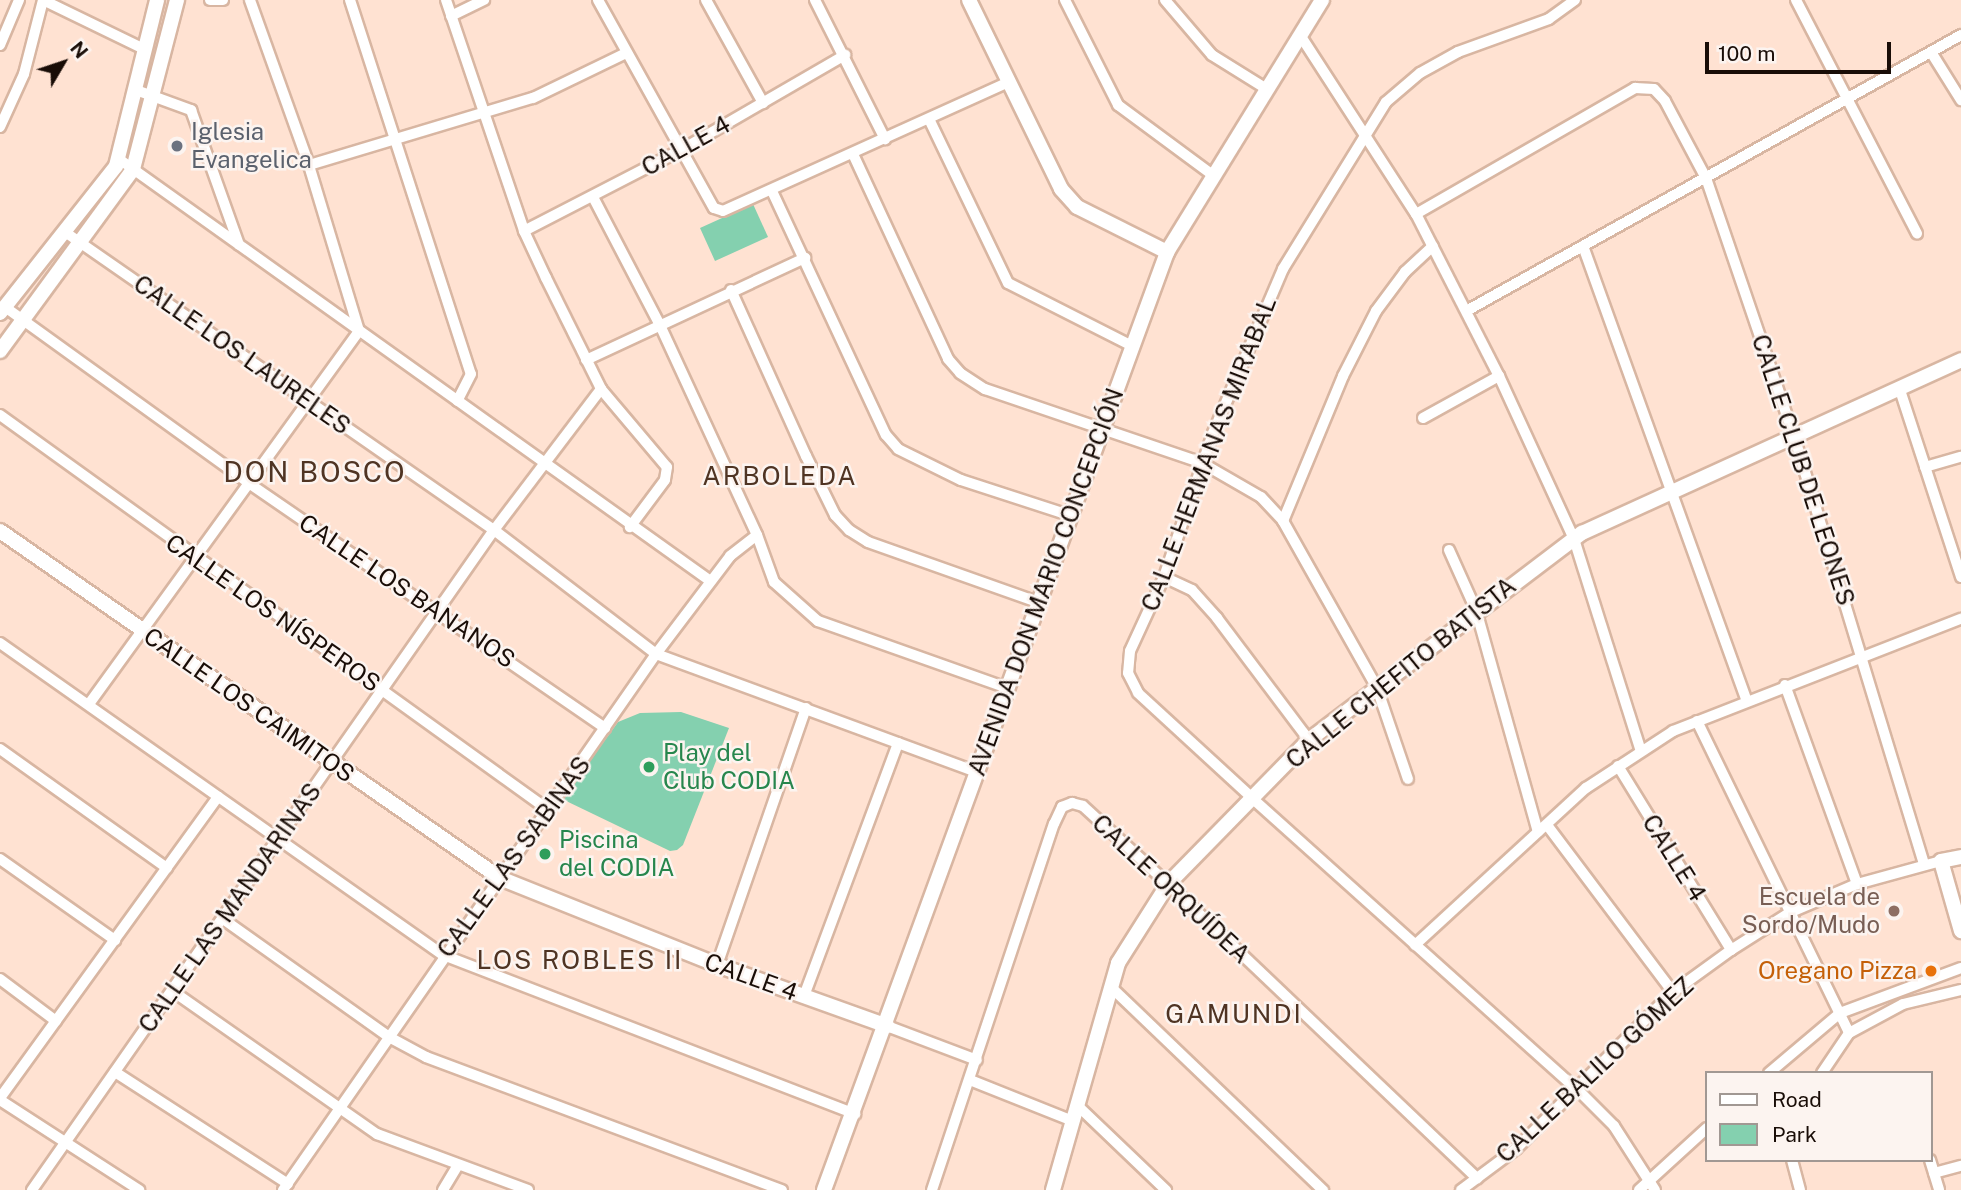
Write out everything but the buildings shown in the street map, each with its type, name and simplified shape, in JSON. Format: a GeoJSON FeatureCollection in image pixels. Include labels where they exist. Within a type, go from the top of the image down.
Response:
{"type":"FeatureCollection","features":[{"type":"Feature","properties":{"kind":"street"},"geometry":{"type":"LineString","coordinates":[[0,45],[19,0]]}},
{"type":"Feature","properties":{"kind":"street"},"geometry":{"type":"LineString","coordinates":[[0,127],[24,74],[43,0],[146,50]]}},
{"type":"Feature","properties":{"kind":"street"},"geometry":{"type":"LineString","coordinates":[[2,310],[65,232],[118,159],[157,0]]}},
{"type":"Feature","properties":{"kind":"street"},"geometry":{"type":"LineString","coordinates":[[0,351],[133,169],[177,0]]}},
{"type":"Feature","properties":{"kind":"street"},"geometry":{"type":"LineString","coordinates":[[211,0],[223,0]]}},
{"type":"Feature","properties":{"kind":"street"},"geometry":{"type":"LineString","coordinates":[[250,0],[309,165],[359,331]]}},
{"type":"Feature","properties":{"kind":"street"},"geometry":{"type":"LineString","coordinates":[[350,0],[397,136],[471,374],[457,401]]}},
{"type":"Feature","properties":{"kind":"street"},"geometry":{"type":"LineString","coordinates":[[446,0],[524,232],[601,389],[667,467],[665,480],[630,527]]}},
{"type":"Feature","properties":{"kind":"street"},"geometry":{"type":"LineString","coordinates":[[451,16],[484,0]]}},
{"type":"Feature","properties":{"kind":"street"},"geometry":{"type":"LineString","coordinates":[[598,0],[714,208],[723,211],[1006,83]]}},
{"type":"Feature","properties":{"kind":"street"},"geometry":{"type":"LineString","coordinates":[[706,0],[762,103]]}},
{"type":"Feature","properties":{"kind":"street"},"geometry":{"type":"LineString","coordinates":[[815,0],[885,139]]}},
{"type":"Feature","properties":{"kind":"street"},"geometry":{"type":"LineString","coordinates":[[969,0],[1048,169],[1077,207],[1167,251]]}},
{"type":"Feature","properties":{"kind":"street"},"geometry":{"type":"LineString","coordinates":[[1065,0],[1118,105],[1214,176]]}},
{"type":"Feature","properties":{"kind":"street"},"geometry":{"type":"LineString","coordinates":[[1165,0],[1212,55],[1265,88]]}},
{"type":"Feature","properties":{"kind":"street","name":"AVENIDA DON MARIO CONCEPCIÓN"},"geometry":{"type":"LineString","coordinates":[[824,1190],[855,1114],[1037,602],[1167,251],[1265,88],[1322,0]]}},
{"type":"Feature","properties":{"kind":"street","name":"CALLE HERMANAS MIRABAL"},"geometry":{"type":"LineString","coordinates":[[1252,798],[1138,693],[1128,673],[1130,651],[1164,577],[1202,463],[1283,269],[1386,102],[1420,73],[1500,33],[1549,19],[1575,0]]}},
{"type":"Feature","properties":{"kind":"street"},"geometry":{"type":"LineString","coordinates":[[1796,0],[1917,233]]}},
{"type":"Feature","properties":{"kind":"street"},"geometry":{"type":"LineString","coordinates":[[1300,35],[1416,214],[1468,310],[1574,539],[1641,751]]}},
{"type":"Feature","properties":{"kind":"street"},"geometry":{"type":"LineString","coordinates":[[1468,310],[1961,35]]}},
{"type":"Feature","properties":{"kind":"street"},"geometry":{"type":"LineString","coordinates":[[1931,52],[1961,100]]}},
{"type":"Feature","properties":{"kind":"street"},"geometry":{"type":"LineString","coordinates":[[309,165],[397,136],[533,98],[626,53]]}},
{"type":"Feature","properties":{"kind":"street","name":"CALLE 4"},"geometry":{"type":"LineString","coordinates":[[524,232],[681,150],[845,55]]}},
{"type":"Feature","properties":{"kind":"street","name":"CALLE CLUB DE LEONES"},"geometry":{"type":"LineString","coordinates":[[1416,214],[1635,88],[1654,89],[1706,178],[1794,436],[1924,864]]}},
{"type":"Feature","properties":{"kind":"street"},"geometry":{"type":"LineString","coordinates":[[136,90],[191,110],[240,247]]}},
{"type":"Feature","properties":{"kind":"street"},"geometry":{"type":"LineString","coordinates":[[929,120],[1009,283],[1132,346]]}},
{"type":"Feature","properties":{"kind":"street"},"geometry":{"type":"LineString","coordinates":[[853,154],[948,359],[960,373],[985,389],[1202,463],[1261,497],[1283,521],[1377,688],[1408,779]]}},
{"type":"Feature","properties":{"kind":"street"},"geometry":{"type":"LineString","coordinates":[[118,159],[541,464],[709,580]]}},
{"type":"Feature","properties":{"kind":"street"},"geometry":{"type":"LineString","coordinates":[[772,191],[886,435],[898,449],[961,480],[1069,515]]}},
{"type":"Feature","properties":{"kind":"street"},"geometry":{"type":"LineString","coordinates":[[593,197],[659,323],[757,535],[774,582],[818,621],[1007,688]]}},
{"type":"Feature","properties":{"kind":"street","name":"CALLE LOS LAURELES"},"geometry":{"type":"LineString","coordinates":[[65,232],[494,530],[656,654],[976,772]]}},
{"type":"Feature","properties":{"kind":"street"},"geometry":{"type":"LineString","coordinates":[[1283,521],[1343,376],[1376,311],[1405,272],[1433,246]]}},
{"type":"Feature","properties":{"kind":"street"},"geometry":{"type":"LineString","coordinates":[[1583,246],[1669,493],[1747,701]]}},
{"type":"Feature","properties":{"kind":"street"},"geometry":{"type":"LineString","coordinates":[[586,360],[659,323],[804,258]]}},
{"type":"Feature","properties":{"kind":"street"},"geometry":{"type":"LineString","coordinates":[[731,290],[811,468],[835,515],[849,530],[868,542],[1037,602]]}},
{"type":"Feature","properties":{"kind":"street","name":"CALLE LOS BANANOS"},"geometry":{"type":"LineString","coordinates":[[2,310],[22,321],[250,484],[438,610],[605,728]]}},
{"type":"Feature","properties":{"kind":"street"},"geometry":{"type":"LineString","coordinates":[[89,704],[359,331]]}},
{"type":"Feature","properties":{"kind":"street","name":"CALLE CHEFITO BATISTA"},"geometry":{"type":"LineString","coordinates":[[1053,1190],[1118,963],[1168,884],[1309,740],[1476,610],[1574,539],[1961,360]]}},
{"type":"Feature","properties":{"kind":"street"},"geometry":{"type":"LineString","coordinates":[[1423,418],[1499,376]]}},
{"type":"Feature","properties":{"kind":"street"},"geometry":{"type":"LineString","coordinates":[[1899,387],[1961,577]]}},
{"type":"Feature","properties":{"kind":"street","name":"CALLE LAS MANDARINAS"},"geometry":{"type":"LineString","coordinates":[[32,1190],[174,992],[494,530],[541,464],[601,389]]}},
{"type":"Feature","properties":{"kind":"street","name":"CALLE LOS NÍSPEROS"},"geometry":{"type":"LineString","coordinates":[[0,415],[195,559],[547,809]]}},
{"type":"Feature","properties":{"kind":"street"},"geometry":{"type":"LineString","coordinates":[[1925,467],[1961,457]]}},
{"type":"Feature","properties":{"kind":"street","name":"CALLE LOS CAIMITOS"},"geometry":{"type":"LineString","coordinates":[[0,531],[500,878]]}},
{"type":"Feature","properties":{"kind":"street","name":"CALLE LAS SABINAS"},"geometry":{"type":"LineString","coordinates":[[286,1187],[443,955],[709,580],[730,556],[757,535]]}},
{"type":"Feature","properties":{"kind":"street"},"geometry":{"type":"LineString","coordinates":[[1449,550],[1476,610],[1543,828],[1673,992]]}},
{"type":"Feature","properties":{"kind":"street"},"geometry":{"type":"LineString","coordinates":[[1164,577],[1192,590],[1217,618],[1309,740]]}},
{"type":"Feature","properties":{"kind":"street"},"geometry":{"type":"LineString","coordinates":[[1415,945],[1586,788],[1641,751],[1697,721],[1961,619]]}},
{"type":"Feature","properties":{"kind":"street"},"geometry":{"type":"LineString","coordinates":[[0,643],[443,955],[855,1114]]}},
{"type":"Feature","properties":{"kind":"street"},"geometry":{"type":"LineString","coordinates":[[1785,685],[1857,884]]}},
{"type":"Feature","properties":{"kind":"street"},"geometry":{"type":"LineString","coordinates":[[717,965],[806,708]]}},
{"type":"Feature","properties":{"kind":"street"},"geometry":{"type":"LineString","coordinates":[[1697,721],[1849,1033]]}},
{"type":"Feature","properties":{"kind":"street"},"geometry":{"type":"LineString","coordinates":[[804,996],[898,743]]}},
{"type":"Feature","properties":{"kind":"street"},"geometry":{"type":"LineString","coordinates":[[0,749],[167,868]]}},
{"type":"Feature","properties":{"kind":"street","name":"CALLE 4"},"geometry":{"type":"LineString","coordinates":[[1618,766],[1731,950]]}},
{"type":"Feature","properties":{"kind":"street"},"geometry":{"type":"LineString","coordinates":[[139,1190],[0,1099],[218,797]]}},
{"type":"Feature","properties":{"kind":"street"},"geometry":{"type":"LineString","coordinates":[[1252,798],[1578,1090],[1614,1126],[1652,1186]]}},
{"type":"Feature","properties":{"kind":"street","name":"CALLE ORQUÍDEA"},"geometry":{"type":"LineString","coordinates":[[932,1190],[1062,807],[1072,803],[1083,806],[1168,884],[1478,1178]]}},
{"type":"Feature","properties":{"kind":"street","name":"CALLE BALILO GÓMEZ"},"geometry":{"type":"LineString","coordinates":[[1461,1190],[1516,1149],[1578,1090],[1621,1040],[1673,992],[1731,950],[1789,913],[1857,884],[1924,864],[1961,857]]}},
{"type":"Feature","properties":{"kind":"street"},"geometry":{"type":"LineString","coordinates":[[0,859],[114,940]]}},
{"type":"Feature","properties":{"kind":"street"},"geometry":{"type":"LineString","coordinates":[[1941,861],[1961,931]]}},
{"type":"Feature","properties":{"kind":"street","name":"CALLE 4"},"geometry":{"type":"LineString","coordinates":[[500,878],[717,965],[887,1026]]}},
{"type":"Feature","properties":{"kind":"street"},"geometry":{"type":"LineString","coordinates":[[223,919],[389,1037],[426,1057],[782,1190]]}},
{"type":"Feature","properties":{"kind":"street"},"geometry":{"type":"LineString","coordinates":[[1771,1071],[1840,1013],[1961,968]]}},
{"type":"Feature","properties":{"kind":"street"},"geometry":{"type":"LineString","coordinates":[[0,979],[56,1021]]}},
{"type":"Feature","properties":{"kind":"street"},"geometry":{"type":"LineString","coordinates":[[1111,987],[1323,1190]]}},
{"type":"Feature","properties":{"kind":"street"},"geometry":{"type":"LineString","coordinates":[[1823,1071],[1849,1033],[1903,1004],[1961,990]]}},
{"type":"Feature","properties":{"kind":"street"},"geometry":{"type":"LineString","coordinates":[[174,992],[338,1110],[377,1134],[528,1190]]}},
{"type":"Feature","properties":{"kind":"street"},"geometry":{"type":"LineString","coordinates":[[887,1026],[977,1060]]}},
{"type":"Feature","properties":{"kind":"street"},"geometry":{"type":"LineString","coordinates":[[115,1072],[286,1187]]}},
{"type":"Feature","properties":{"kind":"street"},"geometry":{"type":"LineString","coordinates":[[970,1080],[1073,1121]]}},
{"type":"Feature","properties":{"kind":"street"},"geometry":{"type":"LineString","coordinates":[[1077,1106],[1167,1190]]}},
{"type":"Feature","properties":{"kind":"street"},"geometry":{"type":"LineString","coordinates":[[1639,1190],[1652,1186],[1706,1129]]}},
{"type":"Feature","properties":{"kind":"street"},"geometry":{"type":"LineString","coordinates":[[1793,1162],[1800,1190]]}},
{"type":"Feature","properties":{"kind":"street"},"geometry":{"type":"LineString","coordinates":[[1931,1162],[1939,1190]]}},
{"type":"Feature","properties":{"kind":"street"},"geometry":{"type":"LineString","coordinates":[[443,1190],[458,1165]]}},
{"type":"Feature","properties":{"kind":"street"},"geometry":{"type":"LineString","coordinates":[[1934,1173],[1961,1166]]}},
{"type":"Feature","properties":{"kind":"green space"},"geometry":{"type":"Polygon","coordinates":[[[753,204],[768,237],[715,261],[700,228],[753,204]]]}},
{"type":"Feature","properties":{"kind":"green space","name":"Play del Club CODIA"},"geometry":{"type":"Polygon","coordinates":[[[681,712],[729,728],[683,845],[677,850],[670,851],[562,799],[618,722],[640,713],[681,712]]]}},
{"type":"Feature","properties":{"kind":"place","name":"Iglesia Evangelica"},"geometry":{"type":"Point","coordinates":[177,146]}},
{"type":"Feature","properties":{"kind":"place","name":"Play del Club CODIA"},"geometry":{"type":"Point","coordinates":[649,767]}},
{"type":"Feature","properties":{"kind":"place","name":"Piscina del CODIA"},"geometry":{"type":"Point","coordinates":[545,854]}},
{"type":"Feature","properties":{"kind":"place","name":"Escuela de Sordo/Mudo"},"geometry":{"type":"Point","coordinates":[1894,911]}},
{"type":"Feature","properties":{"kind":"place","name":"Oregano Pizza"},"geometry":{"type":"Point","coordinates":[1931,971]}},
{"type":"Feature","properties":{"kind":"district","name":"DON BOSCO"},"geometry":{"type":"Point","coordinates":[315,472]}},
{"type":"Feature","properties":{"kind":"district","name":"ARBOLEDA"},"geometry":{"type":"Point","coordinates":[780,476]}},
{"type":"Feature","properties":{"kind":"district","name":"LOS ROBLES II"},"geometry":{"type":"Point","coordinates":[580,960]}},
{"type":"Feature","properties":{"kind":"district","name":"GAMUNDI"},"geometry":{"type":"Point","coordinates":[1234,1014]}}]}
